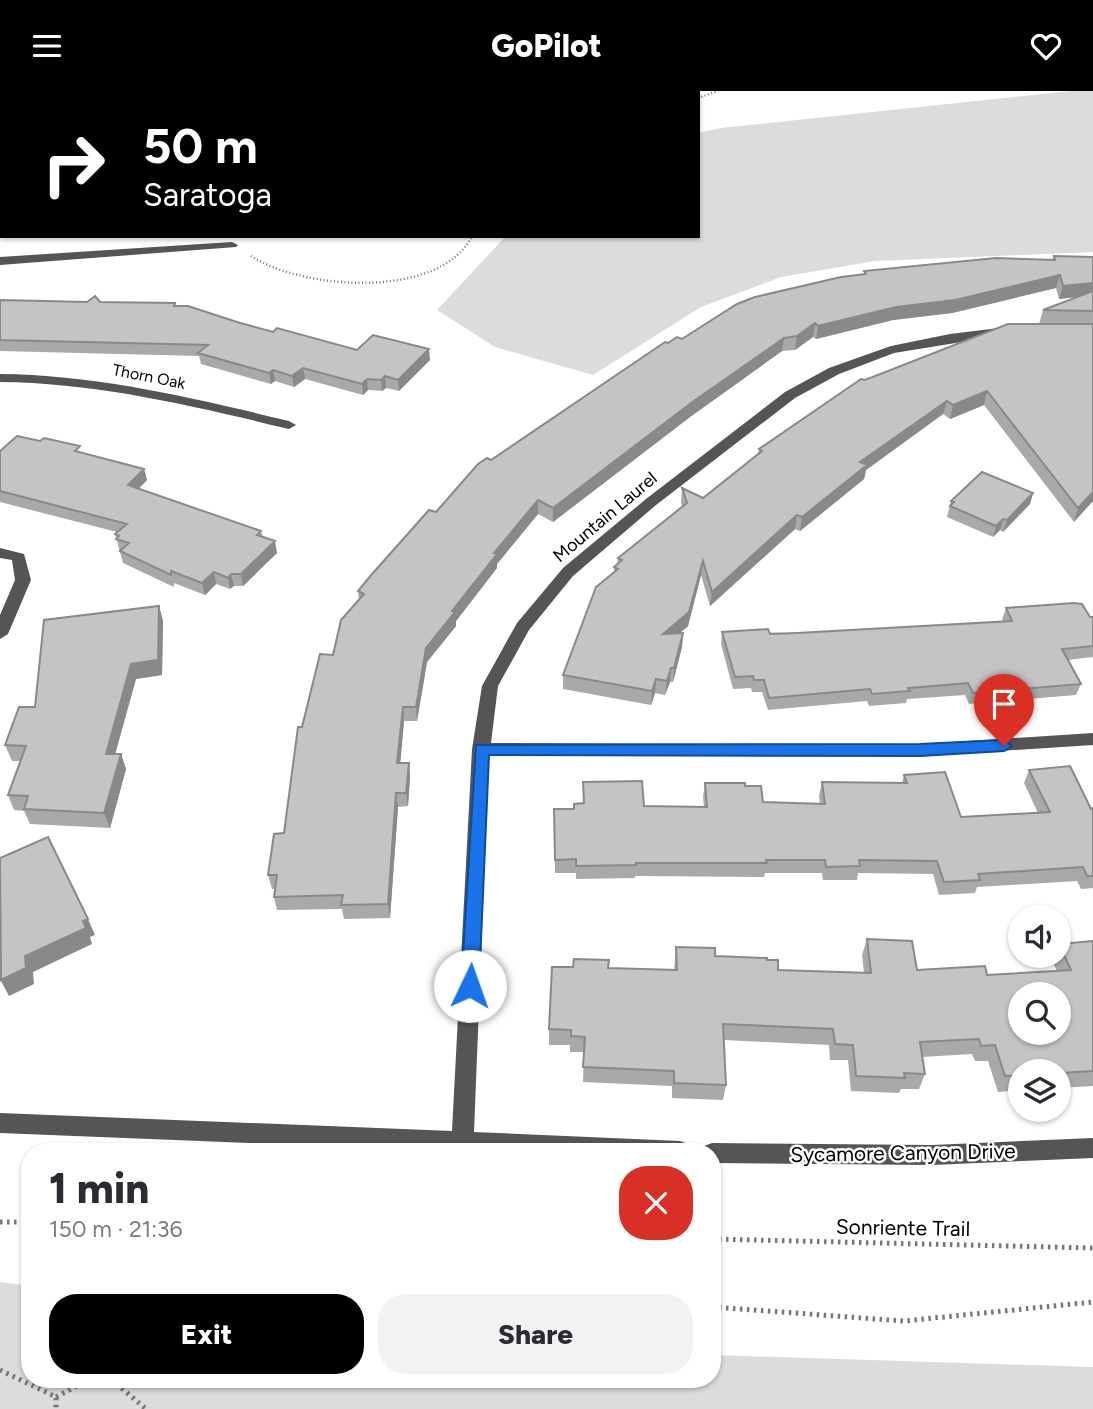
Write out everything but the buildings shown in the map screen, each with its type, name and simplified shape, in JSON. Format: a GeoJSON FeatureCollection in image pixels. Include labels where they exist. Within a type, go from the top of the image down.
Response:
{"type":"FeatureCollection","features":[{"type":"Feature","properties":{"kind":"street"},"geometry":{"type":"LineString","coordinates":[[0,261],[232,245]]}},
{"type":"Feature","properties":{"kind":"street","name":"Mountain Laurel"},"geometry":{"type":"LineString","coordinates":[[462,1143],[481,749],[490,686],[530,618],[568,572],[742,432],[801,389],[834,371],[891,351],[950,338],[1026,330]]}},
{"type":"Feature","properties":{"kind":"street","name":"Thorn Oak"},"geometry":{"type":"LineString","coordinates":[[0,378],[36,377],[95,383],[289,425]]}},
{"type":"Feature","properties":{"kind":"street"},"geometry":{"type":"LineString","coordinates":[[0,553],[19,557],[23,580],[0,633]]}},
{"type":"Feature","properties":{"kind":"street"},"geometry":{"type":"LineString","coordinates":[[481,749],[920,750],[1093,739]]}},
{"type":"Feature","properties":{"kind":"street"},"geometry":{"type":"LineString","coordinates":[[0,1123],[172,1127],[462,1143]]}},
{"type":"Feature","properties":{"kind":"street","name":"Sycamore Canyon Drive"},"geometry":{"type":"LineString","coordinates":[[721,1153],[932,1155],[1093,1148]]}},
{"type":"Feature","properties":{"kind":"path"},"geometry":{"type":"LineString","coordinates":[[700,97],[718,91]]}},
{"type":"Feature","properties":{"kind":"path"},"geometry":{"type":"LineString","coordinates":[[232,245],[265,265],[302,278],[337,283],[382,282],[427,273],[464,252],[471,238]]}},
{"type":"Feature","properties":{"kind":"path"},"geometry":{"type":"LineString","coordinates":[[0,1222],[21,1222]]}},
{"type":"Feature","properties":{"kind":"path","name":"Sonriente Trail"},"geometry":{"type":"LineString","coordinates":[[721,1239],[1093,1248]]}},
{"type":"Feature","properties":{"kind":"path"},"geometry":{"type":"LineString","coordinates":[[721,1308],[904,1321],[1093,1302]]}},
{"type":"Feature","properties":{"kind":"path"},"geometry":{"type":"LineString","coordinates":[[0,1370],[21,1380]]}},
{"type":"Feature","properties":{"kind":"path"},"geometry":{"type":"LineString","coordinates":[[37,1388],[56,1397]]}},
{"type":"Feature","properties":{"kind":"path"},"geometry":{"type":"LineString","coordinates":[[56,1397],[73,1388]]}},
{"type":"Feature","properties":{"kind":"path"},"geometry":{"type":"LineString","coordinates":[[122,1388],[146,1409]]}},
{"type":"Feature","properties":{"kind":"path"},"geometry":{"type":"LineString","coordinates":[[56,1397],[56,1409]]}},
{"type":"Feature","properties":{"kind":"shaded area"},"geometry":{"type":"Polygon","coordinates":[[[1071,91],[1093,91],[1093,252],[875,261],[781,277],[701,307],[593,375],[495,347],[437,310],[504,238],[700,238],[700,133],[721,128],[1071,91]]]}},
{"type":"Feature","properties":{"kind":"shaded area"},"geometry":{"type":"Polygon","coordinates":[[[0,1282],[21,1285],[21,1388],[721,1388],[721,1355],[1093,1367],[1093,1409],[0,1409],[0,1282]]]}},
{"type":"Feature","properties":{"kind":"route"},"geometry":{"type":"LineString","coordinates":[[470,986],[481,749],[920,750],[1004,746]]}}]}
